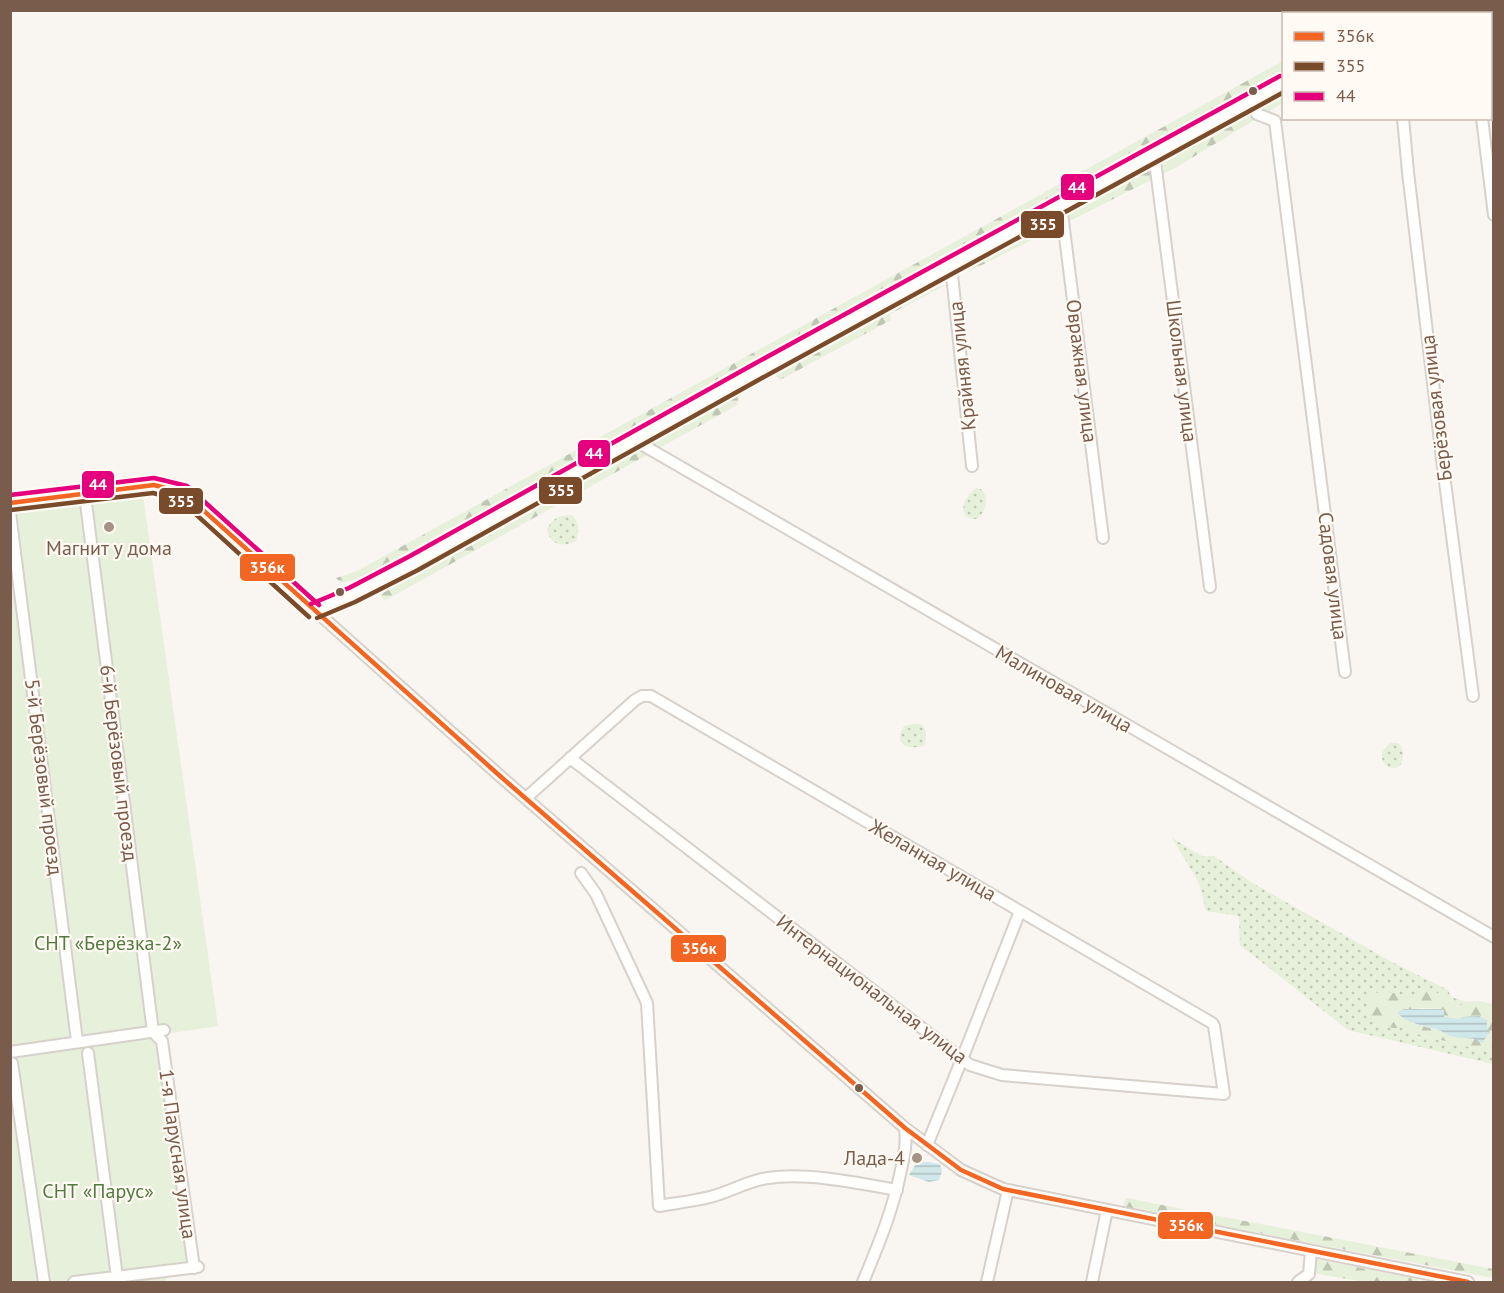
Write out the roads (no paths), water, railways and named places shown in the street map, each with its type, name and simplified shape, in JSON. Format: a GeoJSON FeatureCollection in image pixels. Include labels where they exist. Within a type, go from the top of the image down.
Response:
{"type":"FeatureCollection","features":[{"type":"Feature","properties":{"kind":"street"},"geometry":{"type":"LineString","coordinates":[[314,611],[356,593],[414,563],[1282,84]]}},
{"type":"Feature","properties":{"kind":"street","name":"Садовая улица"},"geometry":{"type":"LineString","coordinates":[[1255,99],[1257,114],[1275,122],[1345,672]]}},
{"type":"Feature","properties":{"kind":"street","name":"Берёзовая улица"},"geometry":{"type":"LineString","coordinates":[[1403,120],[1473,696]]}},
{"type":"Feature","properties":{"kind":"street"},"geometry":{"type":"LineString","coordinates":[[1482,120],[1494,214]]}},
{"type":"Feature","properties":{"kind":"street","name":"Школьная улица"},"geometry":{"type":"LineString","coordinates":[[1154,154],[1210,587]]}},
{"type":"Feature","properties":{"kind":"street","name":"Овражная улица"},"geometry":{"type":"LineString","coordinates":[[1061,205],[1103,538]]}},
{"type":"Feature","properties":{"kind":"street","name":"Крайняя улица"},"geometry":{"type":"LineString","coordinates":[[951,265],[972,466]]}},
{"type":"Feature","properties":{"kind":"street","name":"Малиновая улица"},"geometry":{"type":"LineString","coordinates":[[634,440],[1494,937]]}},
{"type":"Feature","properties":{"kind":"street"},"geometry":{"type":"LineString","coordinates":[[10,503],[154,485],[184,493],[526,798],[905,1128],[961,1170],[1008,1190],[1311,1251],[1429,1279],[1468,1282]]}},
{"type":"Feature","properties":{"kind":"street","name":"6-й Берёзовый проезд"},"geometry":{"type":"LineString","coordinates":[[85,495],[160,1034]]}},
{"type":"Feature","properties":{"kind":"street","name":"5-й Берёзовый проезд"},"geometry":{"type":"LineString","coordinates":[[10,513],[77,1041]]}},
{"type":"Feature","properties":{"kind":"street","name":"Желанная улица"},"geometry":{"type":"LineString","coordinates":[[570,758],[635,700],[642,696],[651,696],[1212,1023],[1224,1094]]}},
{"type":"Feature","properties":{"kind":"street"},"geometry":{"type":"LineString","coordinates":[[526,798],[570,758]]}},
{"type":"Feature","properties":{"kind":"street","name":"Интернациональная улица"},"geometry":{"type":"LineString","coordinates":[[570,758],[970,1065],[1002,1076],[1224,1094]]}},
{"type":"Feature","properties":{"kind":"street"},"geometry":{"type":"LineString","coordinates":[[581,873],[596,894],[647,1003],[659,1206],[710,1197],[768,1178],[819,1179],[897,1190]]}},
{"type":"Feature","properties":{"kind":"street"},"geometry":{"type":"LineString","coordinates":[[927,1145],[1020,911]]}},
{"type":"Feature","properties":{"kind":"street"},"geometry":{"type":"LineString","coordinates":[[44,1282],[11,1057],[77,1041],[160,1034]]}},
{"type":"Feature","properties":{"kind":"street","name":"1-я Парусная улица"},"geometry":{"type":"LineString","coordinates":[[110,1279],[196,1267],[160,1034]]}},
{"type":"Feature","properties":{"kind":"street"},"geometry":{"type":"LineString","coordinates":[[74,1282],[110,1279],[88,1053]]}},
{"type":"Feature","properties":{"kind":"street"},"geometry":{"type":"LineString","coordinates":[[863,1282],[886,1227],[897,1190],[907,1141],[905,1128]]}},
{"type":"Feature","properties":{"kind":"street"},"geometry":{"type":"LineString","coordinates":[[987,1282],[1008,1190]]}},
{"type":"Feature","properties":{"kind":"street"},"geometry":{"type":"LineString","coordinates":[[1092,1282],[1107,1210]]}},
{"type":"Feature","properties":{"kind":"street"},"geometry":{"type":"LineString","coordinates":[[1298,1282],[1309,1274],[1311,1251]]}},
{"type":"Feature","properties":{"kind":"water"},"geometry":{"type":"Polygon","coordinates":[[[1404,1009],[1442,1009],[1444,1017],[1459,1019],[1479,1016],[1487,1020],[1487,1028],[1490,1032],[1482,1043],[1472,1039],[1452,1037],[1441,1031],[1406,1020],[1397,1012],[1404,1009]]]}},
{"type":"Feature","properties":{"kind":"water"},"geometry":{"type":"Polygon","coordinates":[[[920,1162],[940,1164],[942,1171],[939,1180],[929,1182],[909,1175],[915,1165],[920,1162]]]}},
{"type":"Feature","properties":{"kind":"place","name":"Магнит у дома"},"geometry":{"type":"Point","coordinates":[109,527]}},
{"type":"Feature","properties":{"kind":"place","name":"Лада-4"},"geometry":{"type":"Point","coordinates":[917,1158]}},
{"type":"Feature","properties":{"kind":"park label","name":"СНТ «Берёзка-2»"},"geometry":{"type":"Point","coordinates":[108,943]}},
{"type":"Feature","properties":{"kind":"park label","name":"СНТ «Парус»"},"geometry":{"type":"Point","coordinates":[98,1191]}}]}
